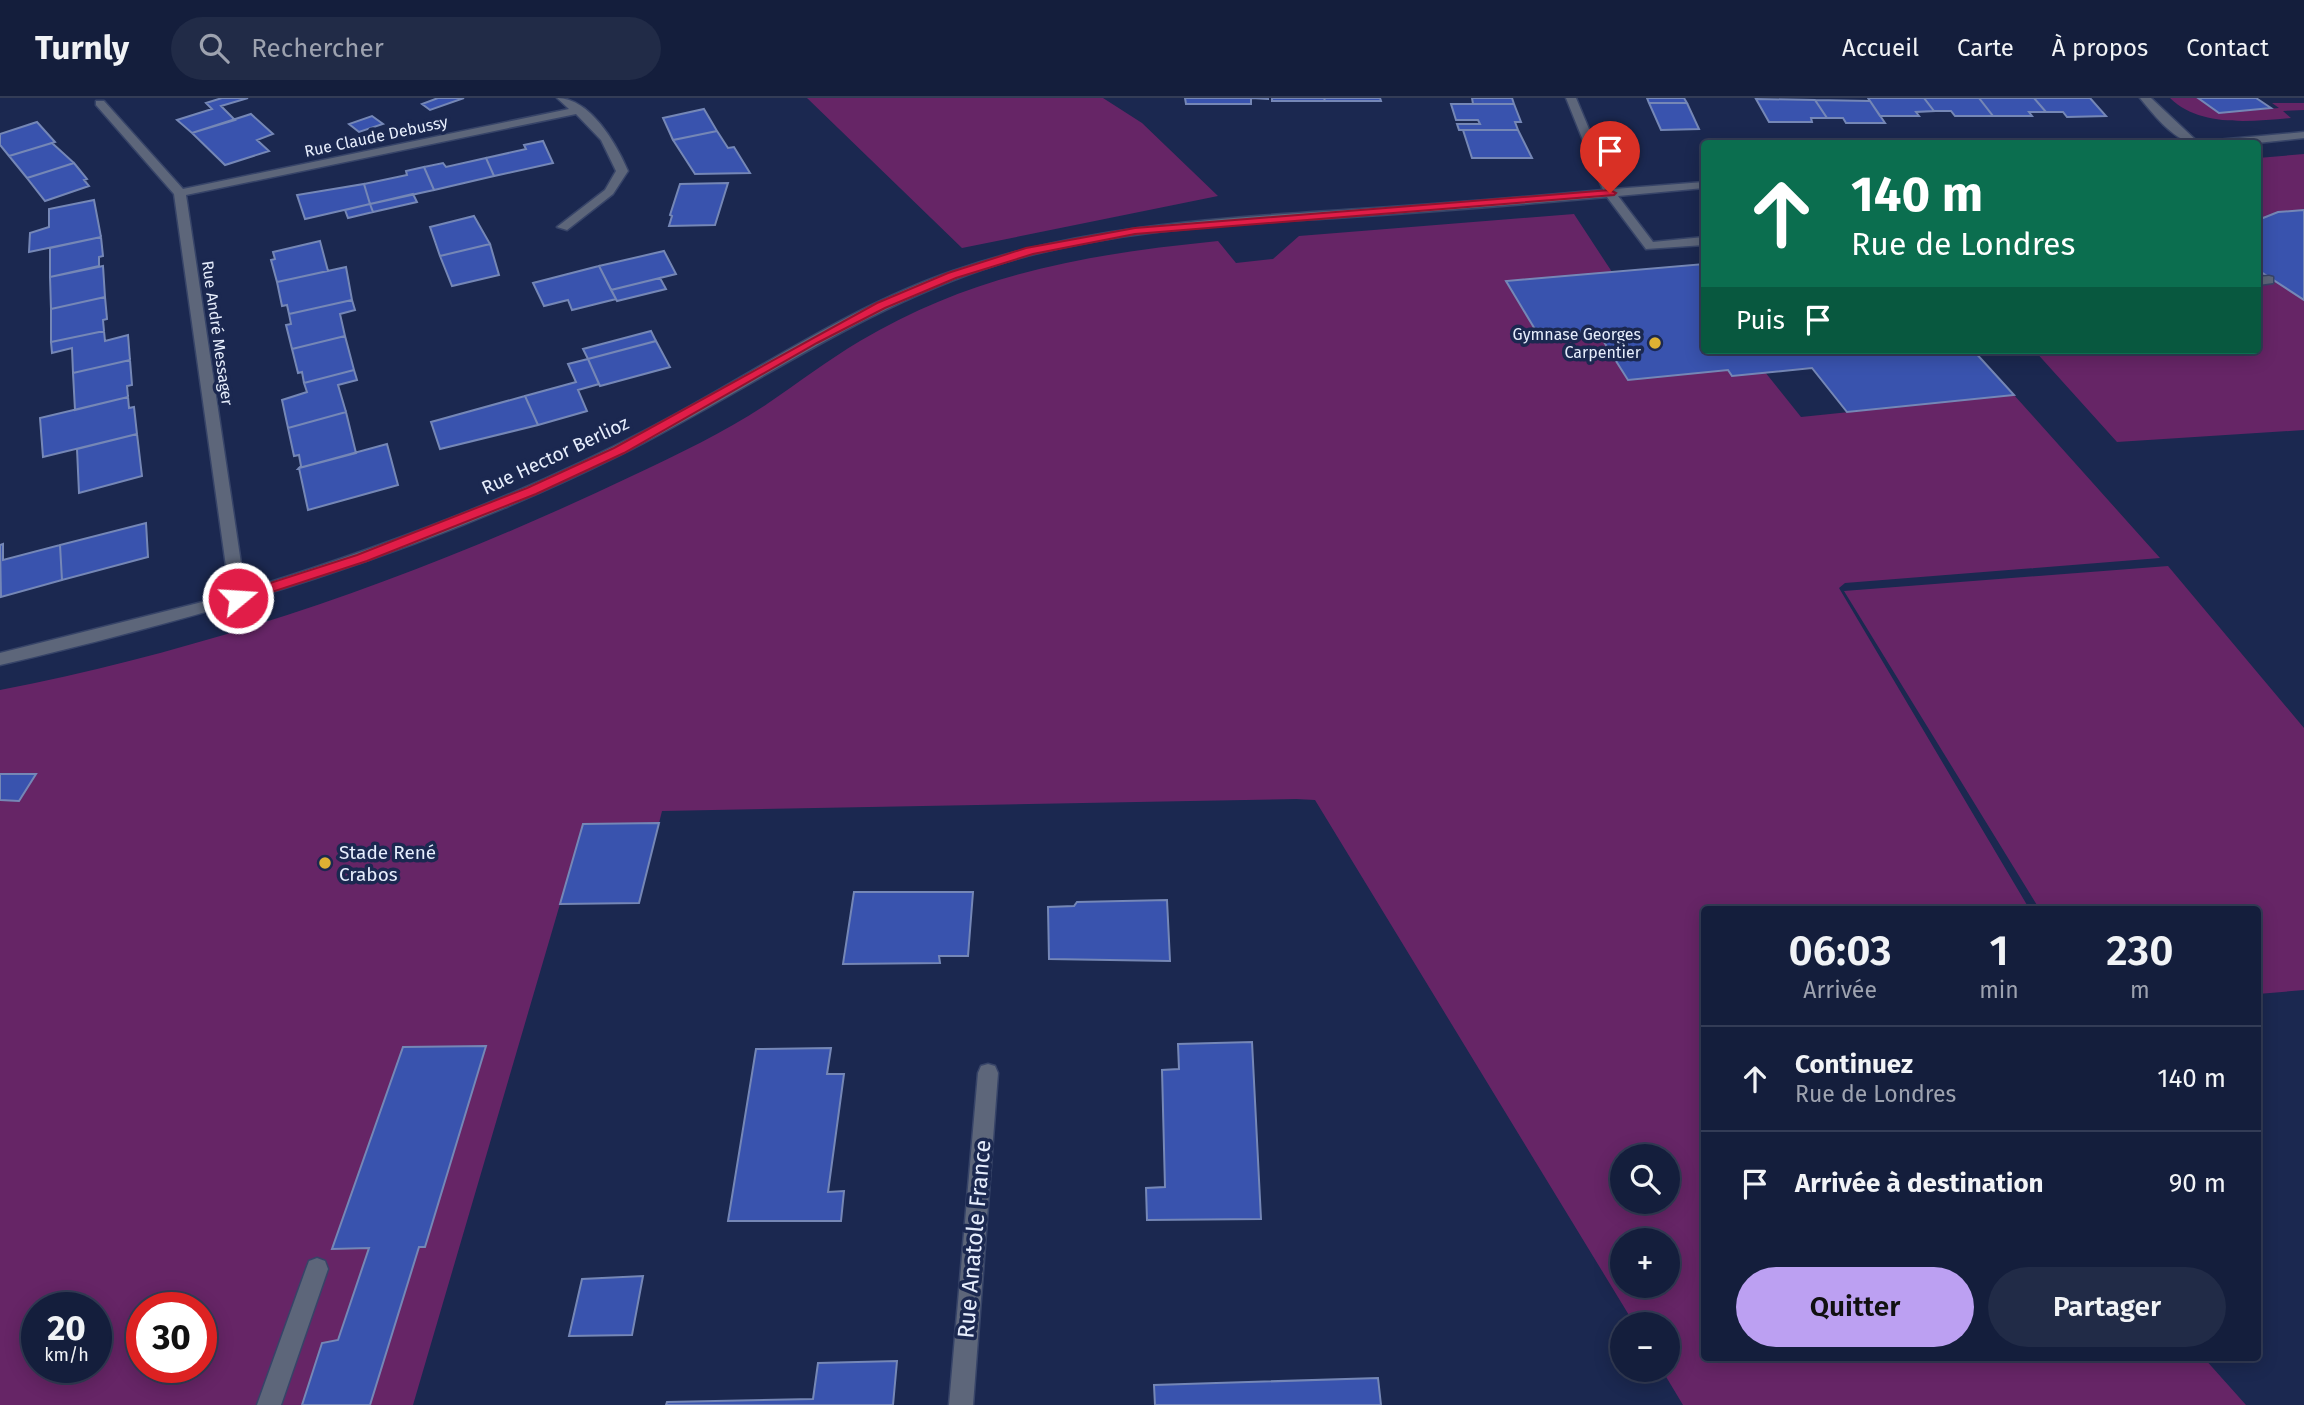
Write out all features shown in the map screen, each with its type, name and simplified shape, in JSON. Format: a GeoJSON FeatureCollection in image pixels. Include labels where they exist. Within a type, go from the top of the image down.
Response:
{"type":"FeatureCollection","features":[{"type":"Feature","properties":{"kind":"street"},"geometry":{"type":"LineString","coordinates":[[562,98],[579,110],[612,148],[622,170],[609,192],[563,227]]}},
{"type":"Feature","properties":{"kind":"street"},"geometry":{"type":"LineString","coordinates":[[1571,98],[1610,193],[1650,246],[1701,241]]}},
{"type":"Feature","properties":{"kind":"street"},"geometry":{"type":"LineString","coordinates":[[2145,98],[2172,127],[2190,140]]}},
{"type":"Feature","properties":{"kind":"street"},"geometry":{"type":"LineString","coordinates":[[100,103],[180,193]]}},
{"type":"Feature","properties":{"kind":"street","name":"Rue Claude Debussy"},"geometry":{"type":"LineString","coordinates":[[180,193],[579,110]]}},
{"type":"Feature","properties":{"kind":"street"},"geometry":{"type":"LineString","coordinates":[[2250,140],[2304,135]]}},
{"type":"Feature","properties":{"kind":"street","name":"Rue Hector Berlioz"},"geometry":{"type":"LineString","coordinates":[[0,659],[128,629],[238,598],[362,558],[544,486],[619,450],[813,340],[914,290],[1030,251],[1105,234],[1701,186]]}},
{"type":"Feature","properties":{"kind":"street","name":"Rue André Messager"},"geometry":{"type":"LineString","coordinates":[[180,193],[238,598]]}},
{"type":"Feature","properties":{"kind":"street","name":"Rue Anatole France"},"geometry":{"type":"LineString","coordinates":[[961,1405],[988,1073]]}},
{"type":"Feature","properties":{"kind":"street"},"geometry":{"type":"LineString","coordinates":[[269,1405],[317,1269]]}},
{"type":"Feature","properties":{"kind":"shaded area"},"geometry":{"type":"Polygon","coordinates":[[[807,98],[1103,98],[1142,123],[1218,196],[962,248],[807,98]]]}},
{"type":"Feature","properties":{"kind":"shaded area"},"geometry":{"type":"Polygon","coordinates":[[[2170,98],[2198,98],[2219,113],[2279,108],[2272,103],[2304,103],[2304,110],[2283,111],[2291,118],[2227,120],[2196,114],[2182,108],[2170,98]]]}},
{"type":"Feature","properties":{"kind":"shaded area"},"geometry":{"type":"Polygon","coordinates":[[[2304,154],[2304,430],[2117,442],[2038,354],[2261,354],[2261,158],[2304,154]]]}},
{"type":"Feature","properties":{"kind":"shaded area","name":"Stade René Crabos"},"geometry":{"type":"Polygon","coordinates":[[[1574,214],[1612,272],[1507,282],[1539,336],[1597,331],[1728,370],[1733,376],[1765,372],[1801,417],[2014,395],[2160,558],[1845,583],[1839,588],[2028,906],[1701,906],[1701,1361],[2207,1361],[2246,1405],[1683,1405],[1669,1382],[1680,1382],[1680,1312],[1627,1312],[1619,1298],[1680,1298],[1680,1228],[1610,1228],[1610,1284],[1315,800],[1296,799],[662,811],[639,903],[560,904],[413,1405],[0,1405],[0,690],[164,652],[244,629],[324,603],[480,543],[558,510],[702,442],[767,404],[860,341],[903,318],[989,283],[1078,260],[1218,241],[1236,263],[1273,259],[1299,236],[1574,214]]]}},
{"type":"Feature","properties":{"kind":"shaded area"},"geometry":{"type":"Polygon","coordinates":[[[2168,566],[2304,728],[2304,990],[2261,994],[2261,906],[2038,906],[1844,591],[2168,566]]]}},
{"type":"Feature","properties":{"kind":"building"},"geometry":{"type":"Polygon","coordinates":[[[222,98],[248,98],[221,106],[235,120],[192,133],[177,120],[212,109],[206,103],[222,98]]]}},
{"type":"Feature","properties":{"kind":"building"},"geometry":{"type":"Polygon","coordinates":[[[438,98],[464,98],[430,110],[422,104],[438,98]]]}},
{"type":"Feature","properties":{"kind":"building"},"geometry":{"type":"Polygon","coordinates":[[[1185,98],[1251,98],[1251,104],[1186,104],[1185,98]]]}},
{"type":"Feature","properties":{"kind":"building"},"geometry":{"type":"Polygon","coordinates":[[[1272,98],[1324,98],[1325,101],[1272,101],[1272,98]]]}},
{"type":"Feature","properties":{"kind":"building"},"geometry":{"type":"Polygon","coordinates":[[[1324,98],[1380,98],[1381,101],[1325,101],[1324,98]]]}},
{"type":"Feature","properties":{"kind":"building"},"geometry":{"type":"Polygon","coordinates":[[[1472,98],[1512,98],[1514,104],[1473,104],[1472,98]]]}},
{"type":"Feature","properties":{"kind":"building"},"geometry":{"type":"Polygon","coordinates":[[[1647,98],[1684,98],[1687,103],[1649,103],[1647,98]]]}},
{"type":"Feature","properties":{"kind":"building"},"geometry":{"type":"Polygon","coordinates":[[[1868,98],[1924,98],[1934,111],[1916,112],[1919,116],[1880,116],[1868,98]]]}},
{"type":"Feature","properties":{"kind":"building"},"geometry":{"type":"Polygon","coordinates":[[[1924,98],[1979,98],[1993,116],[1955,116],[1951,111],[1934,111],[1924,98]]]}},
{"type":"Feature","properties":{"kind":"building"},"geometry":{"type":"Polygon","coordinates":[[[1979,98],[2034,98],[2046,112],[2029,112],[2032,116],[1993,116],[1979,98]]]}},
{"type":"Feature","properties":{"kind":"building"},"geometry":{"type":"Polygon","coordinates":[[[2034,98],[2090,98],[2106,116],[2067,117],[2063,112],[2046,112],[2034,98]]]}},
{"type":"Feature","properties":{"kind":"building"},"geometry":{"type":"Polygon","coordinates":[[[2198,98],[2256,98],[2271,108],[2219,113],[2198,98]]]}},
{"type":"Feature","properties":{"kind":"building"},"geometry":{"type":"Polygon","coordinates":[[[1756,99],[1815,100],[1827,118],[1811,118],[1812,122],[1769,122],[1756,99]]]}},
{"type":"Feature","properties":{"kind":"building"},"geometry":{"type":"Polygon","coordinates":[[[1815,100],[1870,101],[1885,123],[1846,123],[1843,118],[1827,118],[1815,100]]]}},
{"type":"Feature","properties":{"kind":"building"},"geometry":{"type":"Polygon","coordinates":[[[1649,103],[1687,103],[1699,129],[1661,130],[1649,103]]]}},
{"type":"Feature","properties":{"kind":"building"},"geometry":{"type":"Polygon","coordinates":[[[1451,104],[1514,104],[1521,122],[1515,122],[1518,130],[1459,130],[1457,124],[1480,124],[1478,120],[1456,120],[1451,104]]]}},
{"type":"Feature","properties":{"kind":"building"},"geometry":{"type":"Polygon","coordinates":[[[704,109],[717,131],[673,140],[663,118],[704,109]]]}},
{"type":"Feature","properties":{"kind":"building"},"geometry":{"type":"Polygon","coordinates":[[[251,114],[273,134],[257,140],[269,151],[225,165],[192,133],[251,114]]]}},
{"type":"Feature","properties":{"kind":"building"},"geometry":{"type":"Polygon","coordinates":[[[372,116],[383,124],[359,132],[349,124],[372,116]]]}},
{"type":"Feature","properties":{"kind":"building"},"geometry":{"type":"Polygon","coordinates":[[[37,122],[55,142],[9,156],[0,145],[0,134],[37,122]]]}},
{"type":"Feature","properties":{"kind":"building"},"geometry":{"type":"Polygon","coordinates":[[[1463,130],[1518,130],[1532,158],[1472,158],[1463,130]]]}},
{"type":"Feature","properties":{"kind":"building"},"geometry":{"type":"Polygon","coordinates":[[[717,131],[728,148],[734,147],[750,173],[695,174],[673,140],[717,131]]]}},
{"type":"Feature","properties":{"kind":"building"},"geometry":{"type":"Polygon","coordinates":[[[543,141],[553,163],[494,176],[486,158],[526,149],[524,145],[543,141]]]}},
{"type":"Feature","properties":{"kind":"building"},"geometry":{"type":"Polygon","coordinates":[[[52,143],[74,163],[27,178],[9,156],[52,143]]]}},
{"type":"Feature","properties":{"kind":"building"},"geometry":{"type":"Polygon","coordinates":[[[486,158],[494,176],[434,190],[424,167],[443,163],[446,167],[486,158]]]}},
{"type":"Feature","properties":{"kind":"building"},"geometry":{"type":"Polygon","coordinates":[[[74,163],[87,179],[84,180],[89,186],[45,201],[27,178],[74,163]]]}},
{"type":"Feature","properties":{"kind":"building"},"geometry":{"type":"Polygon","coordinates":[[[424,167],[434,190],[370,204],[364,184],[407,175],[406,171],[424,167]]]}},
{"type":"Feature","properties":{"kind":"building"},"geometry":{"type":"Polygon","coordinates":[[[728,183],[715,225],[669,226],[680,184],[728,183]]]}},
{"type":"Feature","properties":{"kind":"building"},"geometry":{"type":"Polygon","coordinates":[[[364,184],[370,204],[305,219],[297,195],[364,184]]]}},
{"type":"Feature","properties":{"kind":"building"},"geometry":{"type":"Polygon","coordinates":[[[413,194],[417,202],[373,212],[370,204],[413,194]]]}},
{"type":"Feature","properties":{"kind":"building"},"geometry":{"type":"Polygon","coordinates":[[[94,200],[101,237],[29,252],[30,233],[49,227],[49,209],[94,200]]]}},
{"type":"Feature","properties":{"kind":"building"},"geometry":{"type":"Polygon","coordinates":[[[370,204],[373,212],[348,218],[345,210],[370,204]]]}},
{"type":"Feature","properties":{"kind":"building"},"geometry":{"type":"Polygon","coordinates":[[[2304,210],[2304,300],[2261,272],[2261,219],[2278,212],[2304,210]]]}},
{"type":"Feature","properties":{"kind":"building"},"geometry":{"type":"Polygon","coordinates":[[[474,216],[490,244],[440,256],[430,227],[474,216]]]}},
{"type":"Feature","properties":{"kind":"building"},"geometry":{"type":"Polygon","coordinates":[[[101,237],[103,256],[99,257],[99,266],[50,277],[50,248],[101,237]]]}},
{"type":"Feature","properties":{"kind":"building"},"geometry":{"type":"Polygon","coordinates":[[[320,241],[328,271],[277,282],[271,260],[275,259],[273,252],[320,241]]]}},
{"type":"Feature","properties":{"kind":"building"},"geometry":{"type":"Polygon","coordinates":[[[490,244],[499,275],[452,286],[440,256],[490,244]]]}},
{"type":"Feature","properties":{"kind":"building"},"geometry":{"type":"Polygon","coordinates":[[[664,251],[676,274],[611,290],[599,266],[664,251]]]}},
{"type":"Feature","properties":{"kind":"building","name":"Gymnase Georges Carpentier"},"geometry":{"type":"Polygon","coordinates":[[[1701,264],[1701,354],[1977,354],[2014,395],[1847,412],[1812,368],[1732,376],[1728,370],[1628,380],[1597,331],[1539,336],[1506,281],[1701,264]]]}},
{"type":"Feature","properties":{"kind":"building"},"geometry":{"type":"Polygon","coordinates":[[[103,266],[105,297],[51,309],[50,277],[103,266]]]}},
{"type":"Feature","properties":{"kind":"building"},"geometry":{"type":"Polygon","coordinates":[[[599,266],[616,299],[572,310],[568,300],[544,306],[533,283],[599,266]]]}},
{"type":"Feature","properties":{"kind":"building"},"geometry":{"type":"Polygon","coordinates":[[[346,267],[352,300],[289,314],[287,305],[282,306],[277,282],[346,267]]]}},
{"type":"Feature","properties":{"kind":"building"},"geometry":{"type":"Polygon","coordinates":[[[660,278],[666,289],[617,301],[611,290],[660,278]]]}},
{"type":"Feature","properties":{"kind":"building"},"geometry":{"type":"Polygon","coordinates":[[[105,297],[107,319],[103,320],[104,331],[51,342],[51,309],[105,297]]]}},
{"type":"Feature","properties":{"kind":"building"},"geometry":{"type":"Polygon","coordinates":[[[352,300],[355,310],[340,314],[345,336],[292,349],[286,325],[291,324],[289,314],[352,300]]]}},
{"type":"Feature","properties":{"kind":"building"},"geometry":{"type":"Polygon","coordinates":[[[104,331],[105,341],[128,335],[130,360],[73,373],[72,348],[52,353],[51,342],[104,331]]]}},
{"type":"Feature","properties":{"kind":"building"},"geometry":{"type":"Polygon","coordinates":[[[651,331],[656,341],[588,359],[583,349],[651,331]]]}},
{"type":"Feature","properties":{"kind":"building"},"geometry":{"type":"Polygon","coordinates":[[[345,336],[354,370],[304,383],[302,372],[298,373],[292,349],[345,336]]]}},
{"type":"Feature","properties":{"kind":"building"},"geometry":{"type":"Polygon","coordinates":[[[656,341],[670,367],[600,386],[588,359],[656,341]]]}},
{"type":"Feature","properties":{"kind":"building"},"geometry":{"type":"Polygon","coordinates":[[[588,359],[599,384],[578,390],[587,411],[538,425],[525,396],[576,382],[568,364],[588,359]]]}},
{"type":"Feature","properties":{"kind":"building"},"geometry":{"type":"Polygon","coordinates":[[[130,360],[132,385],[127,386],[128,397],[75,410],[73,373],[130,360]]]}},
{"type":"Feature","properties":{"kind":"building"},"geometry":{"type":"Polygon","coordinates":[[[354,370],[357,380],[338,385],[346,412],[288,428],[282,400],[307,392],[304,383],[354,370]]]}},
{"type":"Feature","properties":{"kind":"building"},"geometry":{"type":"Polygon","coordinates":[[[525,396],[538,425],[440,449],[431,422],[525,396]]]}},
{"type":"Feature","properties":{"kind":"building"},"geometry":{"type":"Polygon","coordinates":[[[128,397],[129,408],[134,407],[137,434],[43,457],[40,418],[128,397]]]}},
{"type":"Feature","properties":{"kind":"building"},"geometry":{"type":"Polygon","coordinates":[[[346,412],[356,453],[299,468],[299,455],[294,456],[288,428],[346,412]]]}},
{"type":"Feature","properties":{"kind":"building"},"geometry":{"type":"Polygon","coordinates":[[[137,434],[142,476],[79,493],[77,449],[137,434]]]}},
{"type":"Feature","properties":{"kind":"building"},"geometry":{"type":"Polygon","coordinates":[[[387,444],[398,485],[308,510],[299,468],[387,444]]]}},
{"type":"Feature","properties":{"kind":"building"},"geometry":{"type":"Polygon","coordinates":[[[146,523],[148,557],[62,580],[60,545],[146,523]]]}},
{"type":"Feature","properties":{"kind":"building"},"geometry":{"type":"Polygon","coordinates":[[[3,544],[3,560],[60,545],[62,580],[1,597],[0,545],[3,544]]]}},
{"type":"Feature","properties":{"kind":"building"},"geometry":{"type":"Polygon","coordinates":[[[0,774],[36,774],[19,801],[0,800],[0,774]]]}},
{"type":"Feature","properties":{"kind":"building"},"geometry":{"type":"Polygon","coordinates":[[[659,823],[639,903],[560,904],[583,824],[659,823]]]}},
{"type":"Feature","properties":{"kind":"building"},"geometry":{"type":"Polygon","coordinates":[[[854,892],[973,892],[968,956],[939,956],[940,963],[843,964],[854,892]]]}},
{"type":"Feature","properties":{"kind":"building"},"geometry":{"type":"Polygon","coordinates":[[[1167,900],[1170,961],[1049,959],[1048,907],[1074,906],[1077,902],[1167,900]]]}},
{"type":"Feature","properties":{"kind":"building"},"geometry":{"type":"Polygon","coordinates":[[[1252,1042],[1261,1219],[1147,1220],[1146,1188],[1165,1187],[1162,1070],[1179,1069],[1178,1044],[1252,1042]]]}},
{"type":"Feature","properties":{"kind":"building"},"geometry":{"type":"Polygon","coordinates":[[[486,1046],[425,1247],[419,1247],[370,1405],[302,1405],[322,1343],[338,1340],[369,1248],[332,1249],[403,1047],[486,1046]]]}},
{"type":"Feature","properties":{"kind":"building"},"geometry":{"type":"Polygon","coordinates":[[[831,1048],[827,1074],[844,1074],[828,1192],[844,1191],[841,1221],[728,1221],[756,1049],[831,1048]]]}},
{"type":"Feature","properties":{"kind":"building"},"geometry":{"type":"Polygon","coordinates":[[[643,1276],[632,1335],[569,1336],[582,1279],[643,1276]]]}},
{"type":"Feature","properties":{"kind":"building"},"geometry":{"type":"Polygon","coordinates":[[[897,1361],[893,1405],[666,1405],[667,1402],[813,1399],[818,1363],[897,1361]]]}},
{"type":"Feature","properties":{"kind":"building"},"geometry":{"type":"Polygon","coordinates":[[[1378,1378],[1381,1405],[1155,1405],[1154,1385],[1378,1378]]]}},
{"type":"Feature","properties":{"kind":"place","name":"Gymnase Georges Carpentier"},"geometry":{"type":"Point","coordinates":[1655,343]}},
{"type":"Feature","properties":{"kind":"place","name":"Stade René Crabos"},"geometry":{"type":"Point","coordinates":[325,863]}},
{"type":"Feature","properties":{"kind":"route"},"geometry":{"type":"LineString","coordinates":[[238,598],[362,558],[531,491],[619,450],[813,340],[881,305],[952,275],[1030,251],[1105,234],[1224,222],[1610,193]]}}]}
